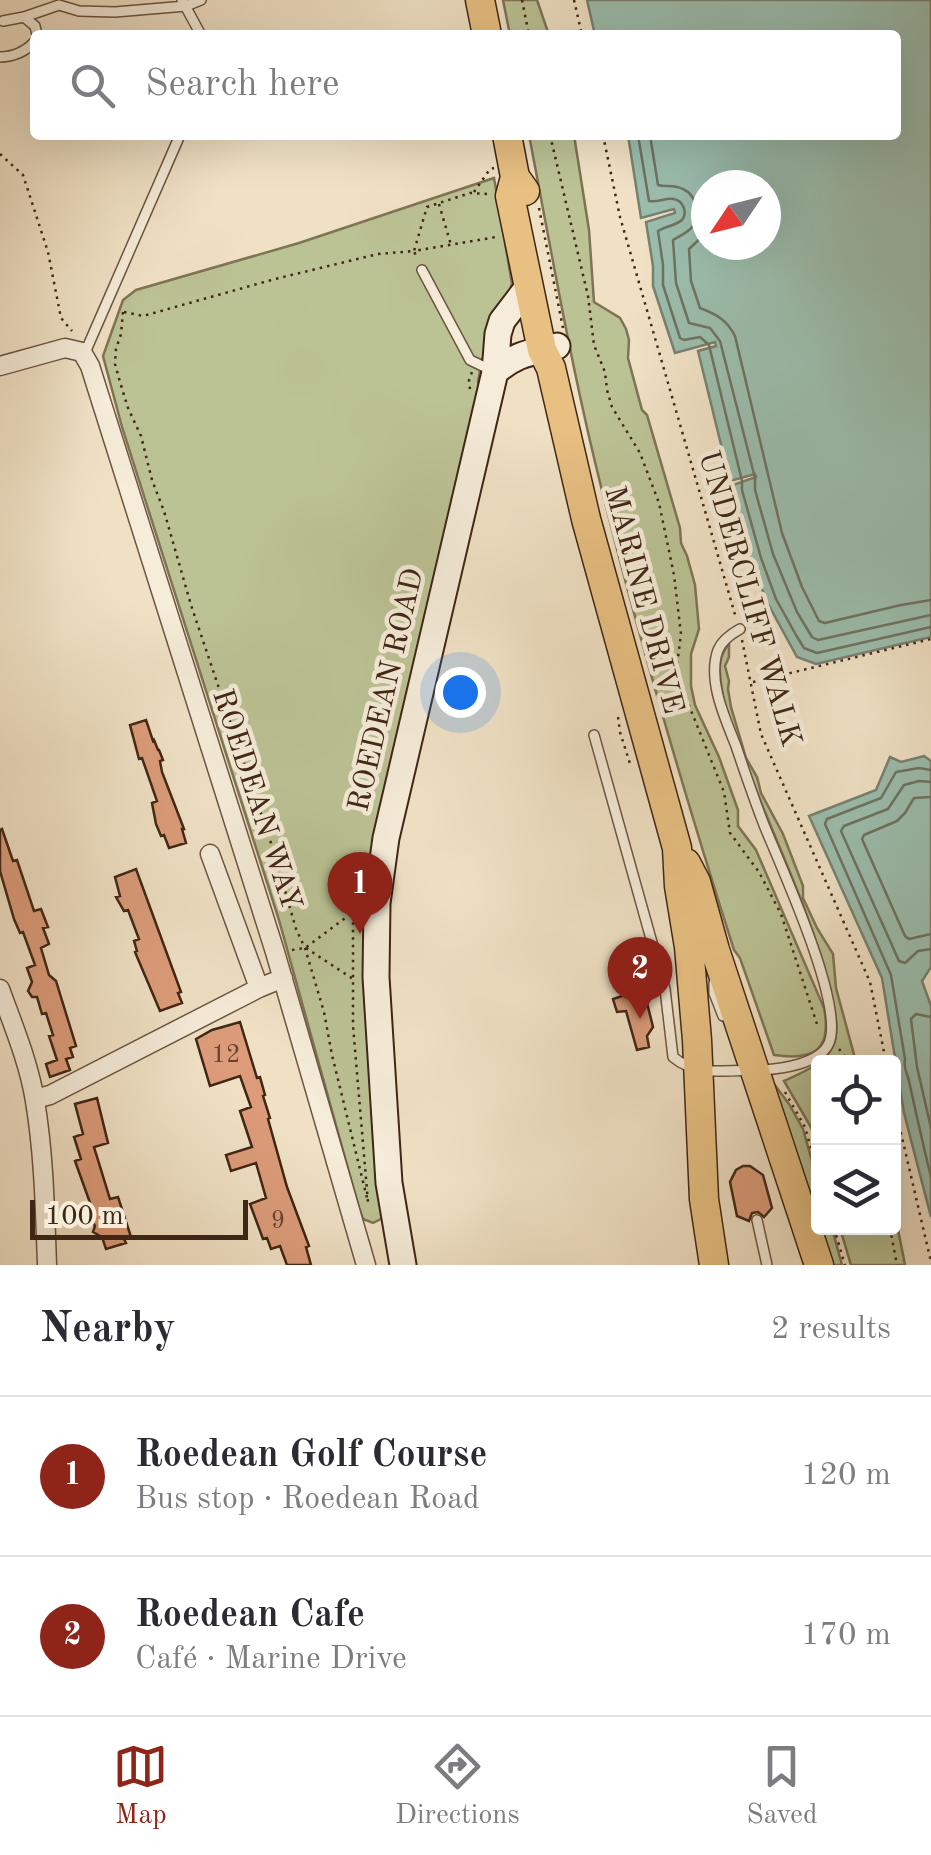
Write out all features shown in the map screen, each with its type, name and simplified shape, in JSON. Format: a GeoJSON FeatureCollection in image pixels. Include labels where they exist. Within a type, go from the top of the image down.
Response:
{"type":"FeatureCollection","features":[{"type":"Feature","properties":{"kind":"main road"},"geometry":{"type":"LineString","coordinates":[[480,0],[486,30]]}},
{"type":"Feature","properties":{"kind":"main road","name":"MARINE DRIVE"},"geometry":{"type":"LineString","coordinates":[[507,140],[510,196],[528,286],[554,352]]}},
{"type":"Feature","properties":{"kind":"main road","name":"MARINE DRIVE"},"geometry":{"type":"LineString","coordinates":[[510,183],[525,190],[586,519],[677,848],[689,947],[704,1200],[714,1265]]}},
{"type":"Feature","properties":{"kind":"main road","name":"ROEDEAN ROAD"},"geometry":{"type":"LineString","coordinates":[[403,1265],[384,1125],[376,903],[386,838],[486,369],[502,321],[528,286]]}},
{"type":"Feature","properties":{"kind":"main road"},"geometry":{"type":"LineString","coordinates":[[486,369],[512,358],[554,352]]}},
{"type":"Feature","properties":{"kind":"main road","name":"MARINE DRIVE"},"geometry":{"type":"LineString","coordinates":[[677,848],[696,882],[751,1066],[819,1265]]}},
{"type":"Feature","properties":{"kind":"street"},"geometry":{"type":"LineString","coordinates":[[0,366],[65,348],[75,348],[84,354]]}},
{"type":"Feature","properties":{"kind":"street","name":"ROEDEAN WAY"},"geometry":{"type":"LineString","coordinates":[[84,354],[276,952],[366,1265]]}},
{"type":"Feature","properties":{"kind":"street"},"geometry":{"type":"LineString","coordinates":[[210,854],[258,988]]}},
{"type":"Feature","properties":{"kind":"street"},"geometry":{"type":"LineString","coordinates":[[35,1099],[283,978]]}},
{"type":"Feature","properties":{"kind":"street"},"geometry":{"type":"LineString","coordinates":[[0,989],[35,1099],[47,1265]]}},
{"type":"Feature","properties":{"kind":"lane"},"geometry":{"type":"LineString","coordinates":[[3,21],[24,18],[57,2],[68,9],[96,12],[201,0]]}},
{"type":"Feature","properties":{"kind":"lane"},"geometry":{"type":"LineString","coordinates":[[184,3],[199,30]]}},
{"type":"Feature","properties":{"kind":"lane"},"geometry":{"type":"LineString","coordinates":[[24,18],[35,30]]}},
{"type":"Feature","properties":{"kind":"lane"},"geometry":{"type":"LineString","coordinates":[[0,57],[30,46]]}},
{"type":"Feature","properties":{"kind":"lane"},"geometry":{"type":"LineString","coordinates":[[84,354],[178,140]]}},
{"type":"Feature","properties":{"kind":"lane"},"geometry":{"type":"LineString","coordinates":[[422,270],[464,352],[486,369]]}},
{"type":"Feature","properties":{"kind":"lane"},"geometry":{"type":"LineString","coordinates":[[594,735],[665,989],[671,1052],[676,1060],[698,1071],[814,1058],[826,1048],[830,1036],[819,966],[719,698],[718,650],[726,638],[740,629]]}},
{"type":"Feature","properties":{"kind":"lane"},"geometry":{"type":"LineString","coordinates":[[715,950],[714,993],[726,1027]]}},
{"type":"Feature","properties":{"kind":"lane"},"geometry":{"type":"LineString","coordinates":[[757,1220],[767,1265]]}},
{"type":"Feature","properties":{"kind":"path"},"geometry":{"type":"LineString","coordinates":[[522,0],[528,30]]}},
{"type":"Feature","properties":{"kind":"path"},"geometry":{"type":"LineString","coordinates":[[574,0],[581,30]]}},
{"type":"Feature","properties":{"kind":"path"},"geometry":{"type":"LineString","coordinates":[[551,140],[588,296],[594,345],[605,372],[612,407],[640,453],[659,503],[674,574],[681,634],[677,664],[688,703],[724,792],[730,834],[759,872],[781,914],[826,1048],[831,1050],[834,1046],[842,1055]]}},
{"type":"Feature","properties":{"kind":"path","name":"UNDERCLIFF WALK"},"geometry":{"type":"LineString","coordinates":[[604,140],[620,217],[740,629],[761,734],[870,982],[885,1055]]}},
{"type":"Feature","properties":{"kind":"path"},"geometry":{"type":"LineString","coordinates":[[0,154],[23,176],[48,252],[61,318],[84,354]]}},
{"type":"Feature","properties":{"kind":"path"},"geometry":{"type":"LineString","coordinates":[[474,193],[490,169],[510,183],[554,352]]}},
{"type":"Feature","properties":{"kind":"path"},"geometry":{"type":"LineString","coordinates":[[422,270],[414,252],[427,207],[510,183]]}},
{"type":"Feature","properties":{"kind":"path"},"geometry":{"type":"LineString","coordinates":[[439,202],[452,246]]}},
{"type":"Feature","properties":{"kind":"path"},"geometry":{"type":"LineString","coordinates":[[104,307],[143,316],[378,254],[414,252],[498,236]]}},
{"type":"Feature","properties":{"kind":"path"},"geometry":{"type":"LineString","coordinates":[[123,312],[115,364],[305,948],[324,1012],[368,1202],[352,980],[353,912],[361,863]]}},
{"type":"Feature","properties":{"kind":"path"},"geometry":{"type":"LineString","coordinates":[[470,391],[469,380],[486,369]]}},
{"type":"Feature","properties":{"kind":"path"},"geometry":{"type":"LineString","coordinates":[[752,682],[931,639]]}},
{"type":"Feature","properties":{"kind":"path"},"geometry":{"type":"LineString","coordinates":[[618,716],[628,762],[636,778]]}},
{"type":"Feature","properties":{"kind":"path"},"geometry":{"type":"LineString","coordinates":[[276,952],[305,948],[353,912]]}},
{"type":"Feature","properties":{"kind":"path"},"geometry":{"type":"LineString","coordinates":[[305,948],[352,980]]}},
{"type":"Feature","properties":{"kind":"path"},"geometry":{"type":"LineString","coordinates":[[751,1066],[805,1127],[811,1149]]}},
{"type":"Feature","properties":{"kind":"path"},"geometry":{"type":"LineString","coordinates":[[901,1133],[931,1262]]}},
{"type":"Feature","properties":{"kind":"path"},"geometry":{"type":"LineString","coordinates":[[836,1235],[845,1265]]}},
{"type":"Feature","properties":{"kind":"path"},"geometry":{"type":"LineString","coordinates":[[891,1235],[896,1265]]}},
{"type":"Feature","properties":{"kind":"shaded area"},"geometry":{"type":"Polygon","coordinates":[[[503,0],[537,0],[547,30],[509,30],[503,0]]]}},
{"type":"Feature","properties":{"kind":"shaded area"},"geometry":{"type":"Polygon","coordinates":[[[530,140],[575,140],[589,230],[594,302],[620,318],[626,329],[628,358],[642,410],[647,415],[695,585],[699,629],[691,654],[691,686],[695,705],[738,810],[738,826],[756,850],[824,1008],[823,1043],[810,1054],[774,1055],[734,950],[643,646],[568,340],[530,140]]]}},
{"type":"Feature","properties":{"kind":"shaded area"},"geometry":{"type":"Polygon","coordinates":[[[494,178],[512,284],[486,358],[482,359],[478,382],[482,390],[373,860],[384,1206],[381,1219],[373,1223],[363,1219],[359,1208],[279,920],[122,427],[103,356],[123,300],[136,290],[299,243],[494,178]]]}},
{"type":"Feature","properties":{"kind":"shaded area"},"geometry":{"type":"Polygon","coordinates":[[[729,644],[725,666],[728,689],[746,758],[783,834],[803,886],[803,898],[833,954],[836,988],[854,1055],[826,1055],[833,1046],[836,1023],[821,957],[726,706],[721,684],[723,653],[729,644]]]}},
{"type":"Feature","properties":{"kind":"shaded area"},"geometry":{"type":"Polygon","coordinates":[[[811,1067],[811,1127],[784,1081],[811,1067]]]}},
{"type":"Feature","properties":{"kind":"shaded area"},"geometry":{"type":"Polygon","coordinates":[[[774,1084],[803,1129],[811,1158],[811,1213],[774,1084]]]}},
{"type":"Feature","properties":{"kind":"shaded area"},"geometry":{"type":"Polygon","coordinates":[[[817,1235],[834,1235],[842,1265],[826,1265],[817,1235]]]}},
{"type":"Feature","properties":{"kind":"shaded area"},"geometry":{"type":"Polygon","coordinates":[[[842,1235],[899,1235],[905,1265],[851,1265],[842,1235]]]}},
{"type":"Feature","properties":{"kind":"water"},"geometry":{"type":"Polygon","coordinates":[[[587,0],[931,0],[931,637],[816,664],[797,657],[767,602],[730,486],[756,477],[755,474],[730,481],[698,351],[716,346],[715,342],[675,353],[653,286],[646,222],[675,213],[674,209],[641,218],[629,140],[901,140],[901,30],[594,30],[587,0]]]}},
{"type":"Feature","properties":{"kind":"water"},"geometry":{"type":"Polygon","coordinates":[[[924,756],[931,761],[931,967],[922,981],[931,1006],[931,1217],[904,1113],[901,1055],[895,1055],[882,978],[809,816],[876,790],[890,757],[901,762],[924,756]]]}},
{"type":"Feature","properties":{"kind":"building"},"geometry":{"type":"Polygon","coordinates":[[[146,720],[184,829],[186,843],[169,848],[156,824],[152,803],[157,801],[130,725],[146,720]]]}},
{"type":"Feature","properties":{"kind":"building"},"geometry":{"type":"Polygon","coordinates":[[[2,829],[34,911],[41,909],[48,927],[43,928],[49,944],[41,948],[49,975],[56,981],[76,1046],[70,1048],[73,1057],[66,1059],[70,1070],[50,1077],[46,1064],[57,1060],[49,1036],[53,1035],[37,997],[28,991],[32,982],[27,968],[35,965],[14,919],[0,871],[2,829]]]}},
{"type":"Feature","properties":{"kind":"building"},"geometry":{"type":"Polygon","coordinates":[[[136,869],[181,992],[178,993],[182,1003],[160,1011],[135,952],[134,941],[139,939],[128,910],[124,911],[116,897],[120,896],[115,877],[136,869]]]}},
{"type":"Feature","properties":{"kind":"building"},"geometry":{"type":"Polygon","coordinates":[[[634,992],[637,1001],[647,1003],[653,1027],[647,1036],[649,1047],[637,1050],[626,1011],[617,1012],[613,999],[634,992]]]}},
{"type":"Feature","properties":{"kind":"building"},"geometry":{"type":"Polygon","coordinates":[[[240,1022],[257,1078],[260,1077],[268,1119],[309,1246],[306,1247],[311,1265],[287,1265],[280,1246],[271,1249],[267,1238],[263,1239],[250,1204],[266,1198],[256,1163],[231,1171],[226,1155],[252,1147],[240,1111],[251,1107],[240,1076],[210,1086],[196,1039],[240,1022]]]}},
{"type":"Feature","properties":{"kind":"building"},"geometry":{"type":"Polygon","coordinates":[[[97,1098],[108,1143],[94,1147],[110,1199],[118,1197],[131,1237],[124,1239],[126,1243],[106,1249],[102,1237],[93,1232],[93,1211],[75,1161],[81,1159],[74,1137],[83,1134],[75,1104],[97,1098]]]}},
{"type":"Feature","properties":{"kind":"building"},"geometry":{"type":"Polygon","coordinates":[[[743,1166],[763,1175],[772,1208],[764,1217],[752,1213],[749,1221],[737,1216],[730,1182],[743,1166]]]}},
{"type":"Feature","properties":{"kind":"place","name":"Roedean Golf Course"},"geometry":{"type":"Point","coordinates":[360,934]}},
{"type":"Feature","properties":{"kind":"place","name":"Roedean Cafe"},"geometry":{"type":"Point","coordinates":[640,1019]}}]}
